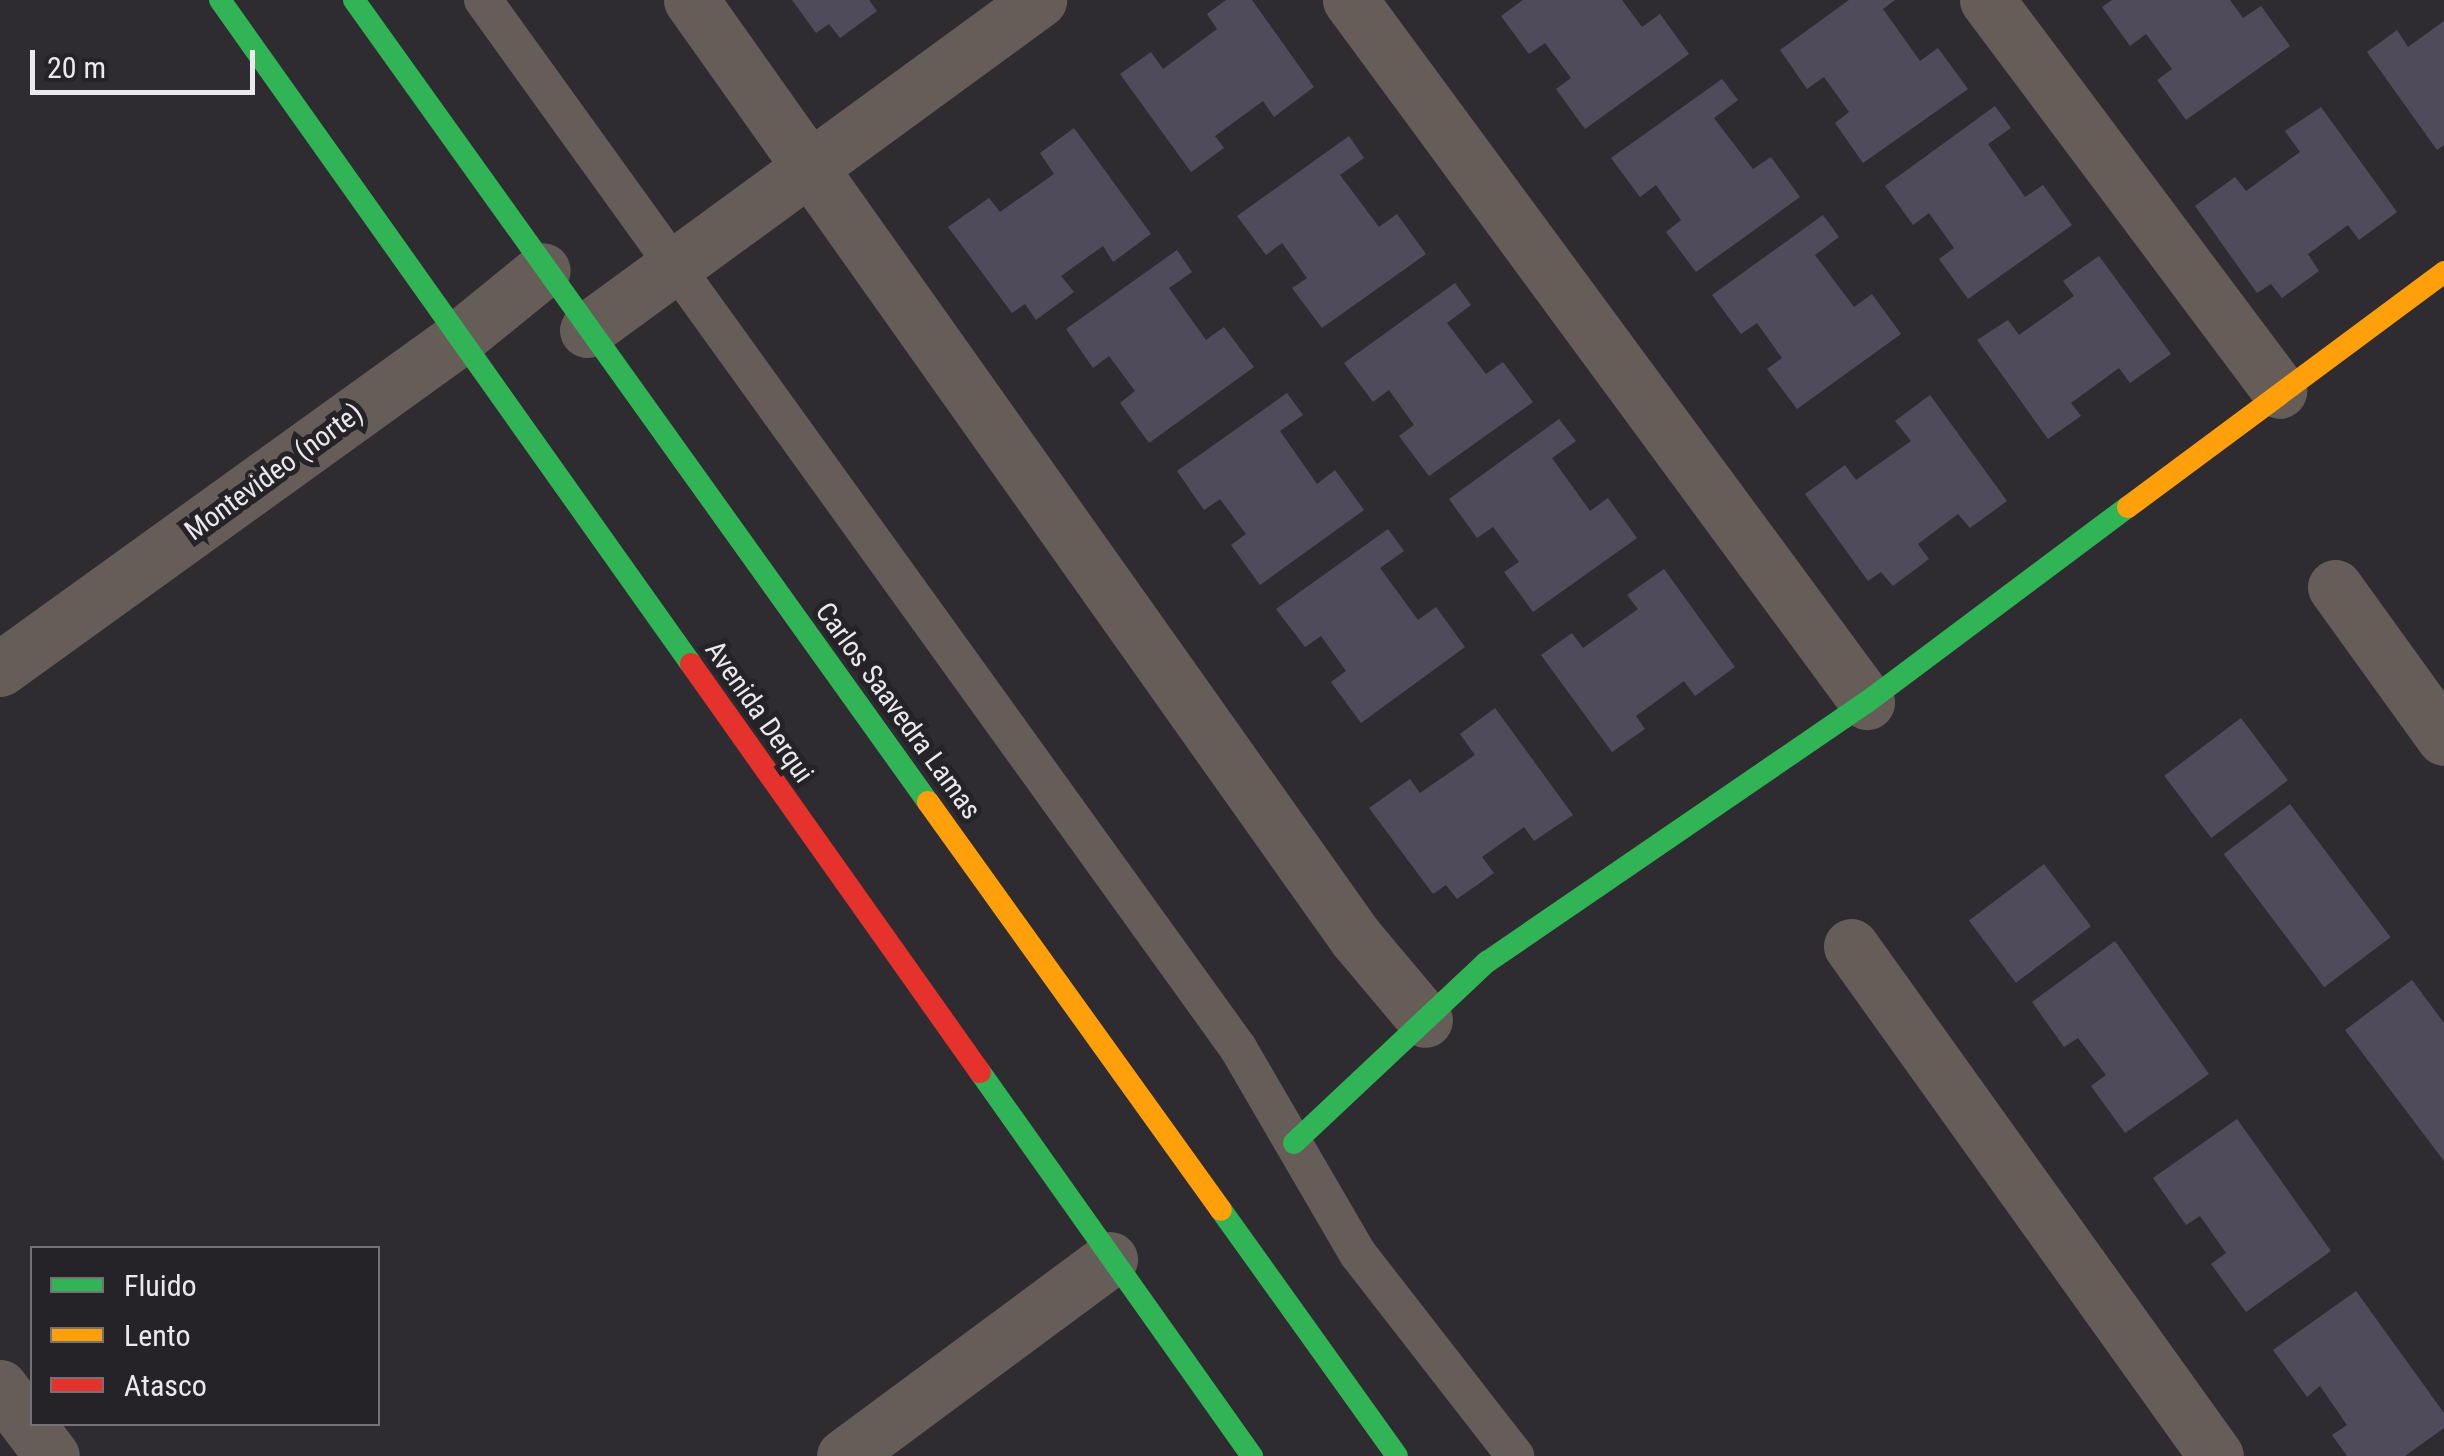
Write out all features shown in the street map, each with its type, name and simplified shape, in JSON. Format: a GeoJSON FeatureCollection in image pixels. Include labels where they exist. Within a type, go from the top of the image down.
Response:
{"type":"FeatureCollection","features":[{"type":"Feature","properties":{"kind":"main road","name":"Avenida Derqui"},"geometry":{"type":"LineString","coordinates":[[220,0],[1252,1456]]}},
{"type":"Feature","properties":{"kind":"main road","name":"Carlos Saavedra Lamas"},"geometry":{"type":"LineString","coordinates":[[354,0],[543,270],[1396,1456]]}},
{"type":"Feature","properties":{"kind":"main road"},"geometry":{"type":"LineString","coordinates":[[1294,1144],[1487,962],[1867,702],[2279,391],[2444,272]]}},
{"type":"Feature","properties":{"kind":"street"},"geometry":{"type":"LineString","coordinates":[[691,0],[1356,938],[1425,1020]]}},
{"type":"Feature","properties":{"kind":"street"},"geometry":{"type":"LineString","coordinates":[[586,330],[1039,0]]}},
{"type":"Feature","properties":{"kind":"street"},"geometry":{"type":"LineString","coordinates":[[1350,0],[1867,702]]}},
{"type":"Feature","properties":{"kind":"street"},"geometry":{"type":"LineString","coordinates":[[1987,0],[2279,391]]}},
{"type":"Feature","properties":{"kind":"street","name":"Montevideo (norte)"},"geometry":{"type":"LineString","coordinates":[[0,669],[458,339],[543,270]]}},
{"type":"Feature","properties":{"kind":"street"},"geometry":{"type":"LineString","coordinates":[[2334,587],[2444,738]]}},
{"type":"Feature","properties":{"kind":"street"},"geometry":{"type":"LineString","coordinates":[[1851,946],[2216,1456]]}},
{"type":"Feature","properties":{"kind":"street"},"geometry":{"type":"LineString","coordinates":[[844,1456],[1110,1260]]}},
{"type":"Feature","properties":{"kind":"street"},"geometry":{"type":"LineString","coordinates":[[0,1386],[52,1456]]}},
{"type":"Feature","properties":{"kind":"lane"},"geometry":{"type":"LineString","coordinates":[[483,0],[1238,1048],[1358,1254],[1515,1456]]}},
{"type":"Feature","properties":{"kind":"building"},"geometry":{"type":"Polygon","coordinates":[[[792,0],[869,0],[877,11],[840,38],[829,24],[816,33],[792,0]]]}},
{"type":"Feature","properties":{"kind":"building"},"geometry":{"type":"Polygon","coordinates":[[[1226,0],[1252,0],[1314,87],[1274,117],[1263,101],[1215,136],[1224,148],[1191,172],[1120,74],[1151,52],[1163,69],[1217,29],[1207,14],[1226,0]]]}},
{"type":"Feature","properties":{"kind":"building"},"geometry":{"type":"Polygon","coordinates":[[[1523,0],[1622,0],[1642,27],[1660,14],[1689,54],[1585,129],[1556,89],[1571,78],[1545,43],[1529,54],[1501,16],[1523,0]]]}},
{"type":"Feature","properties":{"kind":"building"},"geometry":{"type":"Polygon","coordinates":[[[1849,0],[1895,0],[1883,9],[1920,61],[1938,48],[1968,89],[1863,163],[1835,123],[1849,112],[1824,77],[1807,89],[1780,50],[1849,0]]]}},
{"type":"Feature","properties":{"kind":"building"},"geometry":{"type":"Polygon","coordinates":[[[2112,0],[2230,0],[2243,18],[2261,6],[2290,46],[2186,120],[2157,80],[2172,69],[2146,34],[2130,46],[2102,7],[2112,0]]]}},
{"type":"Feature","properties":{"kind":"building"},"geometry":{"type":"Polygon","coordinates":[[[2444,21],[2444,145],[2437,150],[2367,52],[2397,30],[2408,47],[2444,21]]]}},
{"type":"Feature","properties":{"kind":"building"},"geometry":{"type":"Polygon","coordinates":[[[1722,79],[1738,100],[1714,118],[1753,169],[1771,157],[1800,197],[1696,272],[1666,232],[1681,220],[1656,185],[1640,197],[1611,158],[1722,79]]]}},
{"type":"Feature","properties":{"kind":"building"},"geometry":{"type":"Polygon","coordinates":[[[1995,106],[2011,128],[1988,144],[2025,197],[2043,185],[2072,225],[1968,299],[1939,259],[1954,248],[1929,213],[1913,225],[1885,186],[1995,106]]]}},
{"type":"Feature","properties":{"kind":"building"},"geometry":{"type":"Polygon","coordinates":[[[2321,107],[2397,212],[2359,240],[2348,225],[2308,254],[2319,271],[2282,298],[2271,284],[2257,293],[2195,206],[2235,177],[2246,191],[2300,152],[2285,131],[2321,107]]]}},
{"type":"Feature","properties":{"kind":"building"},"geometry":{"type":"Polygon","coordinates":[[[1074,128],[1151,234],[1113,262],[1103,246],[1061,276],[1074,292],[1036,320],[1025,304],[1012,313],[948,227],[989,198],[1000,212],[1054,174],[1040,153],[1074,128]]]}},
{"type":"Feature","properties":{"kind":"building"},"geometry":{"type":"Polygon","coordinates":[[[1349,136],[1364,158],[1340,175],[1379,227],[1397,214],[1426,254],[1322,328],[1292,288],[1307,278],[1282,243],[1266,255],[1237,216],[1349,136]]]}},
{"type":"Feature","properties":{"kind":"building"},"geometry":{"type":"Polygon","coordinates":[[[1823,215],[1839,237],[1815,255],[1854,307],[1872,294],[1901,334],[1797,409],[1767,369],[1782,358],[1757,323],[1741,334],[1712,295],[1823,215]]]}},
{"type":"Feature","properties":{"kind":"building"},"geometry":{"type":"Polygon","coordinates":[[[1177,250],[1192,272],[1169,288],[1206,340],[1224,327],[1254,367],[1149,443],[1120,403],[1135,391],[1109,356],[1093,368],[1066,329],[1177,250]]]}},
{"type":"Feature","properties":{"kind":"building"},"geometry":{"type":"Polygon","coordinates":[[[2099,256],[2171,354],[2130,383],[2119,368],[2071,403],[2081,416],[2048,439],[1977,340],[2008,320],[2019,335],[2074,296],[2063,281],[2099,256]]]}},
{"type":"Feature","properties":{"kind":"building"},"geometry":{"type":"Polygon","coordinates":[[[1455,283],[1471,305],[1447,323],[1486,374],[1503,362],[1533,402],[1429,476],[1399,436],[1414,425],[1389,390],[1373,402],[1344,363],[1455,283]]]}},
{"type":"Feature","properties":{"kind":"building"},"geometry":{"type":"Polygon","coordinates":[[[1287,393],[1303,415],[1280,431],[1317,484],[1335,470],[1364,510],[1260,585],[1231,545],[1246,534],[1220,499],[1204,510],[1177,471],[1287,393]]]}},
{"type":"Feature","properties":{"kind":"building"},"geometry":{"type":"Polygon","coordinates":[[[1930,395],[2007,501],[1970,528],[1958,514],[1918,544],[1929,559],[1893,586],[1881,572],[1868,581],[1805,494],[1845,465],[1856,480],[1911,441],[1895,421],[1930,395]]]}},
{"type":"Feature","properties":{"kind":"building"},"geometry":{"type":"Polygon","coordinates":[[[1559,419],[1576,441],[1552,458],[1590,511],[1608,498],[1637,538],[1533,612],[1504,572],[1519,562],[1493,527],[1477,538],[1449,499],[1559,419]]]}},
{"type":"Feature","properties":{"kind":"building"},"geometry":{"type":"Polygon","coordinates":[[[1388,529],[1404,551],[1380,568],[1418,620],[1436,607],[1465,647],[1361,723],[1331,682],[1346,671],[1321,636],[1305,647],[1276,609],[1388,529]]]}},
{"type":"Feature","properties":{"kind":"building"},"geometry":{"type":"Polygon","coordinates":[[[1664,569],[1735,667],[1695,696],[1684,681],[1636,716],[1645,729],[1612,752],[1541,655],[1572,633],[1583,648],[1638,609],[1627,595],[1664,569]]]}},
{"type":"Feature","properties":{"kind":"building"},"geometry":{"type":"Polygon","coordinates":[[[1495,708],[1573,815],[1534,841],[1524,827],[1482,857],[1494,873],[1457,899],[1446,885],[1433,894],[1369,808],[1410,779],[1420,793],[1475,755],[1460,734],[1495,708]]]}},
{"type":"Feature","properties":{"kind":"building"},"geometry":{"type":"Polygon","coordinates":[[[2241,718],[2288,780],[2211,838],[2164,776],[2241,718]]]}},
{"type":"Feature","properties":{"kind":"building"},"geometry":{"type":"Polygon","coordinates":[[[2290,804],[2391,937],[2324,987],[2224,854],[2290,804]]]}},
{"type":"Feature","properties":{"kind":"building"},"geometry":{"type":"Polygon","coordinates":[[[2044,864],[2091,926],[2016,983],[1969,921],[2044,864]]]}},
{"type":"Feature","properties":{"kind":"building"},"geometry":{"type":"Polygon","coordinates":[[[2115,941],[2209,1074],[2125,1133],[2091,1086],[2106,1075],[2078,1038],[2064,1047],[2032,1002],[2115,941]]]}},
{"type":"Feature","properties":{"kind":"building"},"geometry":{"type":"Polygon","coordinates":[[[2412,980],[2444,1023],[2444,1161],[2345,1030],[2412,980]]]}},
{"type":"Feature","properties":{"kind":"building"},"geometry":{"type":"Polygon","coordinates":[[[2237,1119],[2331,1251],[2246,1312],[2211,1264],[2226,1253],[2200,1216],[2186,1225],[2153,1178],[2237,1119]]]}},
{"type":"Feature","properties":{"kind":"building"},"geometry":{"type":"Polygon","coordinates":[[[2356,1291],[2444,1413],[2444,1428],[2405,1456],[2347,1456],[2332,1435],[2347,1425],[2320,1386],[2307,1397],[2273,1350],[2356,1291]]]}},
{"type":"Feature","properties":{"kind":"traffic: fast"},"geometry":{"type":"LineString","coordinates":[[220,0],[691,664]]}},
{"type":"Feature","properties":{"kind":"traffic: fast"},"geometry":{"type":"LineString","coordinates":[[354,0],[928,802]]}},
{"type":"Feature","properties":{"kind":"traffic: fast"},"geometry":{"type":"LineString","coordinates":[[1294,1143],[1487,962],[1867,702],[2128,507]]}},
{"type":"Feature","properties":{"kind":"traffic: fast"},"geometry":{"type":"LineString","coordinates":[[980,1072],[1252,1456]]}},
{"type":"Feature","properties":{"kind":"traffic: fast"},"geometry":{"type":"LineString","coordinates":[[1221,1210],[1397,1456]]}},
{"type":"Feature","properties":{"kind":"traffic: slow"},"geometry":{"type":"LineString","coordinates":[[2128,507],[2444,272]]}},
{"type":"Feature","properties":{"kind":"traffic: slow"},"geometry":{"type":"LineString","coordinates":[[928,802],[1221,1210]]}},
{"type":"Feature","properties":{"kind":"traffic: jam"},"geometry":{"type":"LineString","coordinates":[[691,664],[980,1072]]}}]}
